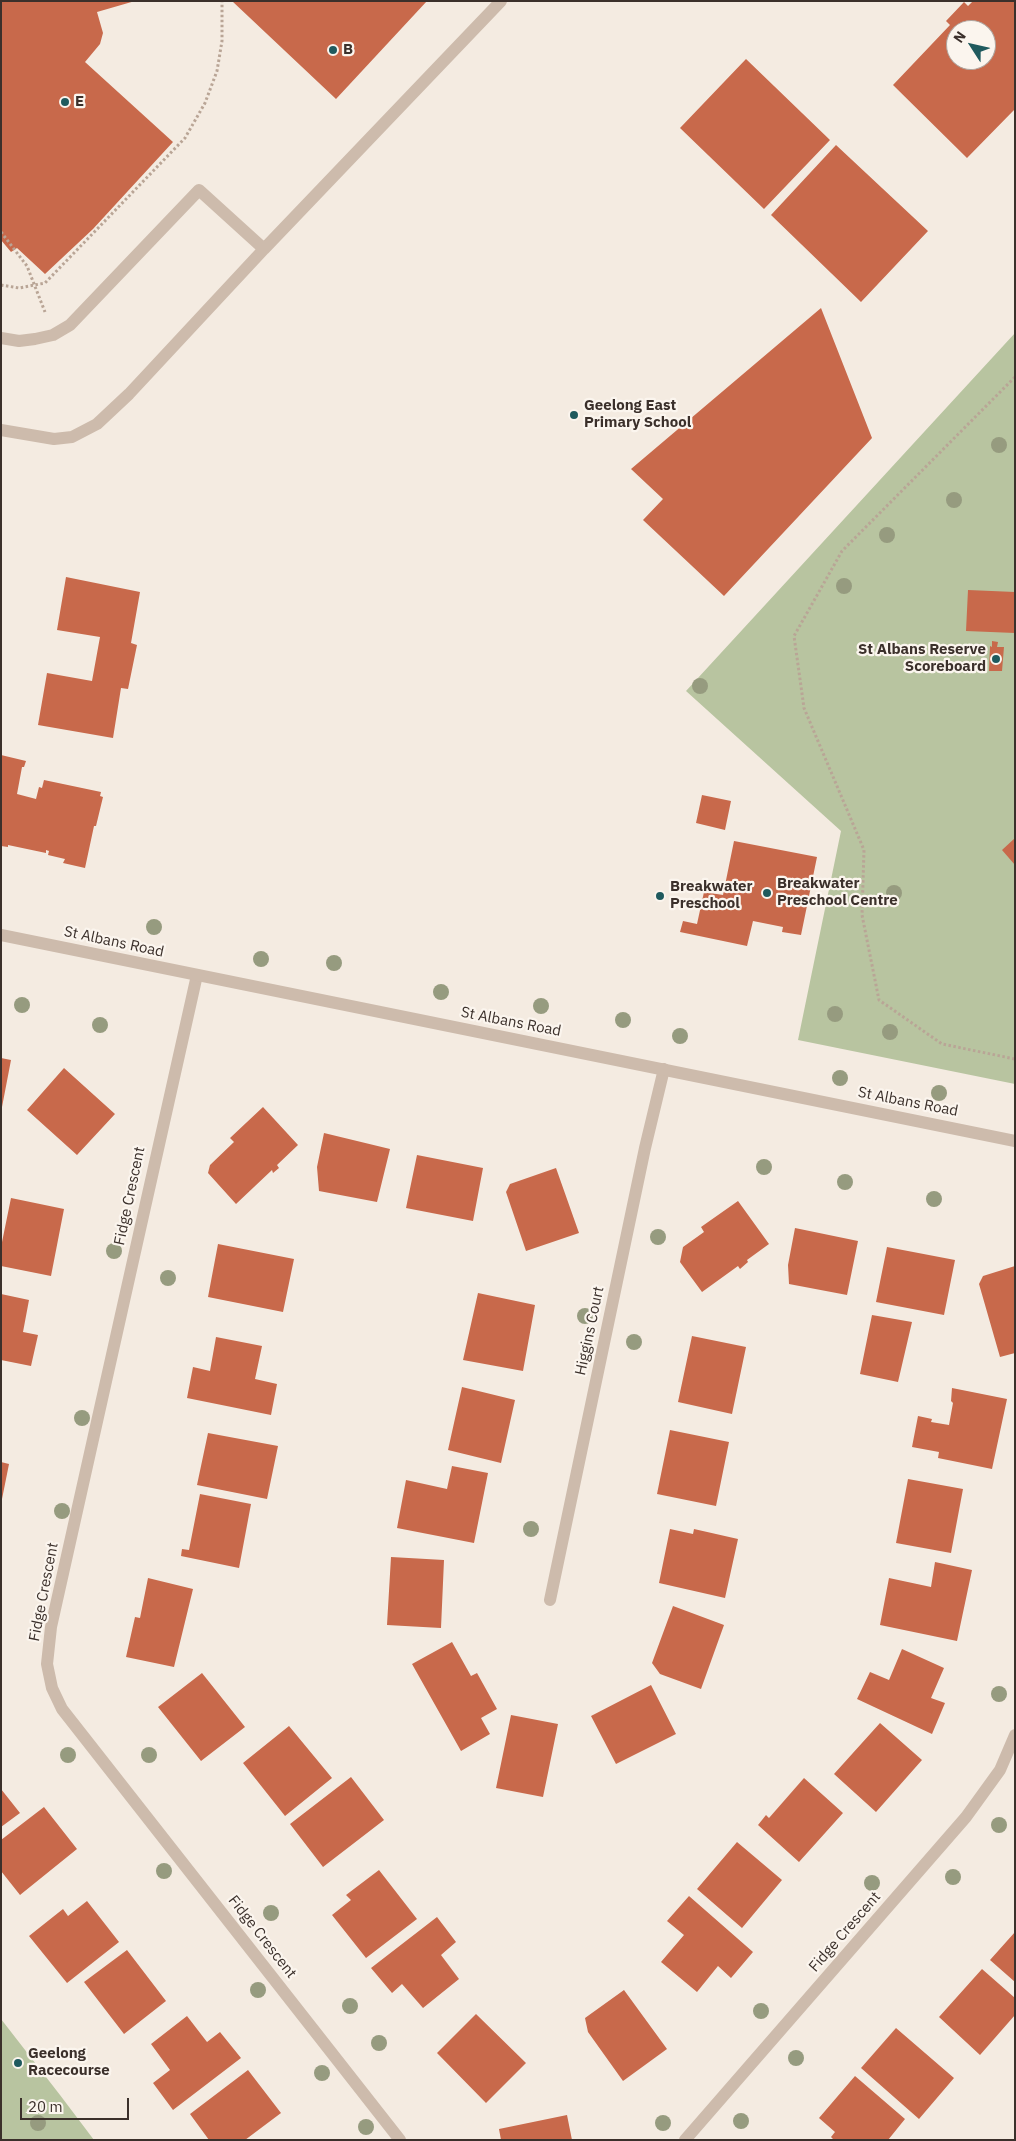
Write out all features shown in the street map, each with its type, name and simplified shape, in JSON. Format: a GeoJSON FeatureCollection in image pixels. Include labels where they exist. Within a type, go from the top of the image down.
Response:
{"type":"FeatureCollection","features":[{"type":"Feature","properties":{"kind":"street"},"geometry":{"type":"LineString","coordinates":[[1,430],[54,439],[72,436],[97,424],[129,394],[264,249],[501,1]]}},
{"type":"Feature","properties":{"kind":"street"},"geometry":{"type":"LineString","coordinates":[[1,338],[27,340],[53,335],[76,320],[199,190],[264,249]]}},
{"type":"Feature","properties":{"kind":"street","name":"St Albans Road"},"geometry":{"type":"LineString","coordinates":[[1,935],[1015,1141]]}},
{"type":"Feature","properties":{"kind":"street","name":"Fidge Crescent"},"geometry":{"type":"LineString","coordinates":[[197,975],[51,1627],[47,1664],[52,1688],[62,1709],[400,2140]]}},
{"type":"Feature","properties":{"kind":"street","name":"Higgins Court"},"geometry":{"type":"LineString","coordinates":[[550,1600],[645,1148],[664,1069]]}},
{"type":"Feature","properties":{"kind":"street","name":"Fidge Crescent"},"geometry":{"type":"LineString","coordinates":[[685,2140],[966,1817],[1000,1770],[1015,1735]]}},
{"type":"Feature","properties":{"kind":"path"},"geometry":{"type":"LineString","coordinates":[[1,285],[19,288],[45,283],[185,138],[205,103],[217,71],[223,29],[222,1]]}},
{"type":"Feature","properties":{"kind":"path"},"geometry":{"type":"LineString","coordinates":[[1,232],[27,266],[53,335]]}},
{"type":"Feature","properties":{"kind":"path"},"geometry":{"type":"LineString","coordinates":[[1015,377],[842,551],[794,636],[804,708],[864,850],[862,915],[878,1000],[942,1044],[1015,1059]]}},
{"type":"Feature","properties":{"kind":"green space"},"geometry":{"type":"Polygon","coordinates":[[[1015,333],[1015,1084],[798,1040],[841,831],[686,691],[1015,333]]]}},
{"type":"Feature","properties":{"kind":"green space","name":"Geelong Racecourse"},"geometry":{"type":"Polygon","coordinates":[[[1,2019],[60,2095],[94,2140],[1,2140],[1,2019]]]}},
{"type":"Feature","properties":{"kind":"building","name":"E"},"geometry":{"type":"Polygon","coordinates":[[[1,1],[135,1],[97,12],[103,33],[100,44],[85,62],[173,142],[93,229],[45,274],[17,248],[11,252],[1,240],[1,1]]]}},
{"type":"Feature","properties":{"kind":"building","name":"B"},"geometry":{"type":"Polygon","coordinates":[[[232,1],[427,1],[336,99],[232,1]]]}},
{"type":"Feature","properties":{"kind":"building"},"geometry":{"type":"Polygon","coordinates":[[[973,1],[1015,1],[1015,109],[967,158],[893,85],[946,29],[946,70],[996,70],[996,20],[947,20],[964,2],[968,6],[973,1]]]}},
{"type":"Feature","properties":{"kind":"building"},"geometry":{"type":"Polygon","coordinates":[[[746,59],[830,140],[764,209],[680,128],[746,59]]]}},
{"type":"Feature","properties":{"kind":"building"},"geometry":{"type":"Polygon","coordinates":[[[836,145],[928,231],[861,302],[771,215],[836,145]]]}},
{"type":"Feature","properties":{"kind":"building"},"geometry":{"type":"Polygon","coordinates":[[[821,308],[872,438],[724,596],[643,520],[663,499],[631,469],[821,308]]]}},
{"type":"Feature","properties":{"kind":"building"},"geometry":{"type":"Polygon","coordinates":[[[66,577],[140,592],[131,643],[137,645],[128,689],[121,688],[113,738],[38,725],[47,673],[92,681],[100,637],[57,630],[66,577]]]}},
{"type":"Feature","properties":{"kind":"building"},"geometry":{"type":"Polygon","coordinates":[[[968,590],[1015,592],[1015,633],[966,631],[968,590]]]}},
{"type":"Feature","properties":{"kind":"building","name":"St Albans Reserve Scoreboard"},"geometry":{"type":"Polygon","coordinates":[[[992,641],[998,642],[997,647],[1004,647],[1002,671],[989,671],[992,641]]]}},
{"type":"Feature","properties":{"kind":"building"},"geometry":{"type":"Polygon","coordinates":[[[1,755],[26,761],[24,767],[22,767],[17,794],[36,799],[39,787],[42,788],[44,780],[101,792],[100,796],[103,797],[96,826],[94,826],[85,868],[63,863],[65,859],[48,855],[49,851],[46,850],[46,853],[8,845],[8,847],[1,846],[1,755]]]}},
{"type":"Feature","properties":{"kind":"building"},"geometry":{"type":"Polygon","coordinates":[[[702,795],[731,801],[725,830],[696,823],[702,795]]]}},
{"type":"Feature","properties":{"kind":"building"},"geometry":{"type":"Polygon","coordinates":[[[1015,838],[1015,865],[1002,850],[1015,838]]]}},
{"type":"Feature","properties":{"kind":"building","name":"Breakwater Preschool Centre"},"geometry":{"type":"Polygon","coordinates":[[[734,841],[817,857],[801,935],[782,932],[783,927],[753,921],[747,946],[680,932],[683,921],[697,924],[704,892],[723,895],[734,841]]]}},
{"type":"Feature","properties":{"kind":"building"},"geometry":{"type":"Polygon","coordinates":[[[1,1058],[11,1060],[2,1107],[1,1107],[1,1058]]]}},
{"type":"Feature","properties":{"kind":"building"},"geometry":{"type":"Polygon","coordinates":[[[64,1068],[115,1114],[77,1155],[27,1110],[64,1068]]]}},
{"type":"Feature","properties":{"kind":"building"},"geometry":{"type":"Polygon","coordinates":[[[263,1107],[298,1145],[277,1165],[279,1168],[273,1173],[272,1170],[236,1204],[208,1173],[210,1165],[234,1142],[230,1138],[263,1107]]]}},
{"type":"Feature","properties":{"kind":"building"},"geometry":{"type":"Polygon","coordinates":[[[324,1133],[390,1149],[377,1202],[319,1191],[317,1167],[324,1133]]]}},
{"type":"Feature","properties":{"kind":"building"},"geometry":{"type":"Polygon","coordinates":[[[417,1155],[483,1168],[473,1221],[406,1208],[417,1155]]]}},
{"type":"Feature","properties":{"kind":"building"},"geometry":{"type":"Polygon","coordinates":[[[556,1168],[579,1233],[526,1251],[506,1192],[510,1184],[556,1168]]]}},
{"type":"Feature","properties":{"kind":"building"},"geometry":{"type":"Polygon","coordinates":[[[11,1198],[64,1209],[51,1276],[1,1266],[1,1247],[11,1198]]]}},
{"type":"Feature","properties":{"kind":"building"},"geometry":{"type":"Polygon","coordinates":[[[738,1201],[769,1244],[747,1260],[748,1262],[740,1269],[738,1266],[702,1292],[680,1262],[683,1247],[704,1232],[701,1227],[738,1201]]]}},
{"type":"Feature","properties":{"kind":"building"},"geometry":{"type":"Polygon","coordinates":[[[795,1228],[858,1241],[847,1295],[789,1284],[788,1265],[795,1228]]]}},
{"type":"Feature","properties":{"kind":"building"},"geometry":{"type":"Polygon","coordinates":[[[218,1244],[294,1259],[283,1312],[208,1297],[218,1244]]]}},
{"type":"Feature","properties":{"kind":"building"},"geometry":{"type":"Polygon","coordinates":[[[887,1247],[955,1260],[944,1315],[876,1302],[887,1247]]]}},
{"type":"Feature","properties":{"kind":"building"},"geometry":{"type":"Polygon","coordinates":[[[1015,1266],[1015,1353],[1000,1357],[979,1284],[983,1276],[1015,1266]]]}},
{"type":"Feature","properties":{"kind":"building"},"geometry":{"type":"Polygon","coordinates":[[[478,1293],[535,1305],[523,1371],[463,1360],[478,1293]]]}},
{"type":"Feature","properties":{"kind":"building"},"geometry":{"type":"Polygon","coordinates":[[[1,1294],[29,1300],[23,1332],[38,1335],[31,1366],[1,1360],[1,1294]]]}},
{"type":"Feature","properties":{"kind":"building"},"geometry":{"type":"Polygon","coordinates":[[[872,1315],[912,1322],[898,1382],[860,1374],[872,1315]]]}},
{"type":"Feature","properties":{"kind":"building"},"geometry":{"type":"Polygon","coordinates":[[[692,1336],[746,1347],[732,1414],[678,1402],[692,1336]]]}},
{"type":"Feature","properties":{"kind":"building"},"geometry":{"type":"Polygon","coordinates":[[[216,1337],[262,1346],[255,1379],[277,1384],[271,1415],[187,1398],[193,1367],[210,1371],[216,1337]]]}},
{"type":"Feature","properties":{"kind":"building"},"geometry":{"type":"Polygon","coordinates":[[[462,1387],[515,1400],[501,1463],[448,1450],[462,1387]]]}},
{"type":"Feature","properties":{"kind":"building"},"geometry":{"type":"Polygon","coordinates":[[[952,1388],[1007,1399],[992,1469],[938,1458],[939,1452],[912,1447],[918,1416],[932,1419],[931,1422],[949,1425],[953,1403],[951,1401],[952,1388]]]}},
{"type":"Feature","properties":{"kind":"building"},"geometry":{"type":"Polygon","coordinates":[[[670,1430],[729,1442],[716,1506],[657,1494],[670,1430]]]}},
{"type":"Feature","properties":{"kind":"building"},"geometry":{"type":"Polygon","coordinates":[[[208,1433],[278,1446],[267,1499],[197,1485],[208,1433]]]}},
{"type":"Feature","properties":{"kind":"building"},"geometry":{"type":"Polygon","coordinates":[[[1,1462],[9,1464],[2,1499],[1,1499],[1,1462]]]}},
{"type":"Feature","properties":{"kind":"building"},"geometry":{"type":"Polygon","coordinates":[[[452,1466],[488,1473],[474,1543],[397,1528],[406,1480],[447,1489],[452,1466]]]}},
{"type":"Feature","properties":{"kind":"building"},"geometry":{"type":"Polygon","coordinates":[[[908,1479],[963,1489],[951,1553],[896,1543],[908,1479]]]}},
{"type":"Feature","properties":{"kind":"building"},"geometry":{"type":"Polygon","coordinates":[[[200,1494],[251,1504],[239,1568],[181,1556],[182,1549],[189,1550],[200,1494]]]}},
{"type":"Feature","properties":{"kind":"building"},"geometry":{"type":"Polygon","coordinates":[[[670,1529],[693,1534],[694,1529],[738,1539],[725,1598],[659,1583],[670,1529]]]}},
{"type":"Feature","properties":{"kind":"building"},"geometry":{"type":"Polygon","coordinates":[[[391,1557],[444,1560],[441,1628],[387,1625],[391,1557]]]}},
{"type":"Feature","properties":{"kind":"building"},"geometry":{"type":"Polygon","coordinates":[[[935,1562],[972,1570],[957,1641],[880,1625],[889,1578],[931,1587],[935,1562]]]}},
{"type":"Feature","properties":{"kind":"building"},"geometry":{"type":"Polygon","coordinates":[[[148,1578],[193,1589],[174,1667],[126,1657],[135,1617],[140,1618],[148,1578]]]}},
{"type":"Feature","properties":{"kind":"building"},"geometry":{"type":"Polygon","coordinates":[[[673,1606],[724,1625],[701,1689],[660,1674],[652,1663],[673,1606]]]}},
{"type":"Feature","properties":{"kind":"building"},"geometry":{"type":"Polygon","coordinates":[[[452,1642],[471,1676],[477,1673],[497,1709],[481,1718],[490,1734],[461,1751],[412,1664],[452,1642]]]}},
{"type":"Feature","properties":{"kind":"building"},"geometry":{"type":"Polygon","coordinates":[[[902,1649],[944,1668],[931,1698],[945,1703],[932,1734],[857,1699],[870,1672],[889,1680],[902,1649]]]}},
{"type":"Feature","properties":{"kind":"building"},"geometry":{"type":"Polygon","coordinates":[[[202,1673],[245,1727],[201,1761],[158,1707],[202,1673]]]}},
{"type":"Feature","properties":{"kind":"building"},"geometry":{"type":"Polygon","coordinates":[[[651,1685],[676,1734],[616,1764],[591,1716],[651,1685]]]}},
{"type":"Feature","properties":{"kind":"building"},"geometry":{"type":"Polygon","coordinates":[[[511,1715],[558,1724],[543,1797],[496,1788],[511,1715]]]}},
{"type":"Feature","properties":{"kind":"building"},"geometry":{"type":"Polygon","coordinates":[[[880,1723],[922,1760],[876,1812],[834,1774],[880,1723]]]}},
{"type":"Feature","properties":{"kind":"building"},"geometry":{"type":"Polygon","coordinates":[[[289,1726],[332,1778],[285,1816],[243,1763],[289,1726]]]}},
{"type":"Feature","properties":{"kind":"building"},"geometry":{"type":"Polygon","coordinates":[[[351,1777],[384,1820],[323,1867],[290,1824],[351,1777]]]}},
{"type":"Feature","properties":{"kind":"building"},"geometry":{"type":"Polygon","coordinates":[[[804,1778],[843,1813],[799,1862],[758,1825],[766,1815],[769,1818],[804,1778]]]}},
{"type":"Feature","properties":{"kind":"building"},"geometry":{"type":"Polygon","coordinates":[[[1,1789],[20,1813],[1,1827],[1,1789]]]}},
{"type":"Feature","properties":{"kind":"building"},"geometry":{"type":"Polygon","coordinates":[[[44,1807],[77,1849],[20,1895],[1,1871],[1,1840],[44,1807]]]}},
{"type":"Feature","properties":{"kind":"building"},"geometry":{"type":"Polygon","coordinates":[[[737,1842],[782,1880],[742,1928],[697,1889],[737,1842]]]}},
{"type":"Feature","properties":{"kind":"building"},"geometry":{"type":"Polygon","coordinates":[[[379,1870],[417,1919],[366,1958],[332,1915],[351,1900],[346,1895],[379,1870]]]}},
{"type":"Feature","properties":{"kind":"building"},"geometry":{"type":"Polygon","coordinates":[[[689,1896],[753,1952],[731,1978],[718,1966],[697,1992],[661,1962],[684,1935],[667,1921],[689,1896]]]}},
{"type":"Feature","properties":{"kind":"building"},"geometry":{"type":"Polygon","coordinates":[[[87,1901],[119,1942],[67,1983],[29,1936],[63,1909],[68,1916],[87,1901]]]}},
{"type":"Feature","properties":{"kind":"building"},"geometry":{"type":"Polygon","coordinates":[[[437,1917],[456,1942],[441,1955],[459,1979],[423,2008],[402,1984],[392,1993],[371,1968],[437,1917]]]}},
{"type":"Feature","properties":{"kind":"building"},"geometry":{"type":"Polygon","coordinates":[[[1015,1932],[1015,1982],[990,1960],[1015,1932]]]}},
{"type":"Feature","properties":{"kind":"building"},"geometry":{"type":"Polygon","coordinates":[[[127,1950],[166,2001],[124,2034],[84,1982],[127,1950]]]}},
{"type":"Feature","properties":{"kind":"building"},"geometry":{"type":"Polygon","coordinates":[[[982,1969],[1015,1998],[1015,2015],[980,2055],[939,2017],[982,1969]]]}},
{"type":"Feature","properties":{"kind":"building"},"geometry":{"type":"Polygon","coordinates":[[[624,1990],[667,2049],[623,2081],[588,2032],[585,2018],[624,1990]]]}},
{"type":"Feature","properties":{"kind":"building"},"geometry":{"type":"Polygon","coordinates":[[[476,2014],[526,2063],[486,2103],[437,2053],[476,2014]]]}},
{"type":"Feature","properties":{"kind":"building"},"geometry":{"type":"Polygon","coordinates":[[[187,2016],[207,2042],[220,2032],[241,2058],[173,2110],[153,2083],[170,2070],[151,2044],[187,2016]]]}},
{"type":"Feature","properties":{"kind":"building"},"geometry":{"type":"Polygon","coordinates":[[[896,2028],[954,2078],[919,2119],[861,2068],[896,2028]]]}},
{"type":"Feature","properties":{"kind":"building"},"geometry":{"type":"Polygon","coordinates":[[[248,2070],[281,2113],[245,2140],[209,2140],[190,2114],[248,2070]]]}},
{"type":"Feature","properties":{"kind":"building"},"geometry":{"type":"Polygon","coordinates":[[[855,2076],[905,2119],[888,2140],[834,2140],[831,2137],[835,2132],[819,2118],[855,2076]]]}},
{"type":"Feature","properties":{"kind":"building"},"geometry":{"type":"Polygon","coordinates":[[[567,2115],[572,2140],[501,2140],[499,2129],[567,2115]]]}},
{"type":"Feature","properties":{"kind":"place","name":"B"},"geometry":{"type":"Point","coordinates":[333,50]}},
{"type":"Feature","properties":{"kind":"place","name":"E"},"geometry":{"type":"Point","coordinates":[65,102]}},
{"type":"Feature","properties":{"kind":"place","name":"Geelong East Primary School"},"geometry":{"type":"Point","coordinates":[574,415]}},
{"type":"Feature","properties":{"kind":"place","name":"St Albans Reserve Scoreboard"},"geometry":{"type":"Point","coordinates":[996,659]}},
{"type":"Feature","properties":{"kind":"place","name":"Breakwater Preschool Centre"},"geometry":{"type":"Point","coordinates":[767,893]}},
{"type":"Feature","properties":{"kind":"place","name":"Breakwater Preschool"},"geometry":{"type":"Point","coordinates":[660,896]}},
{"type":"Feature","properties":{"kind":"place","name":"Geelong Racecourse"},"geometry":{"type":"Point","coordinates":[18,2063]}}]}
